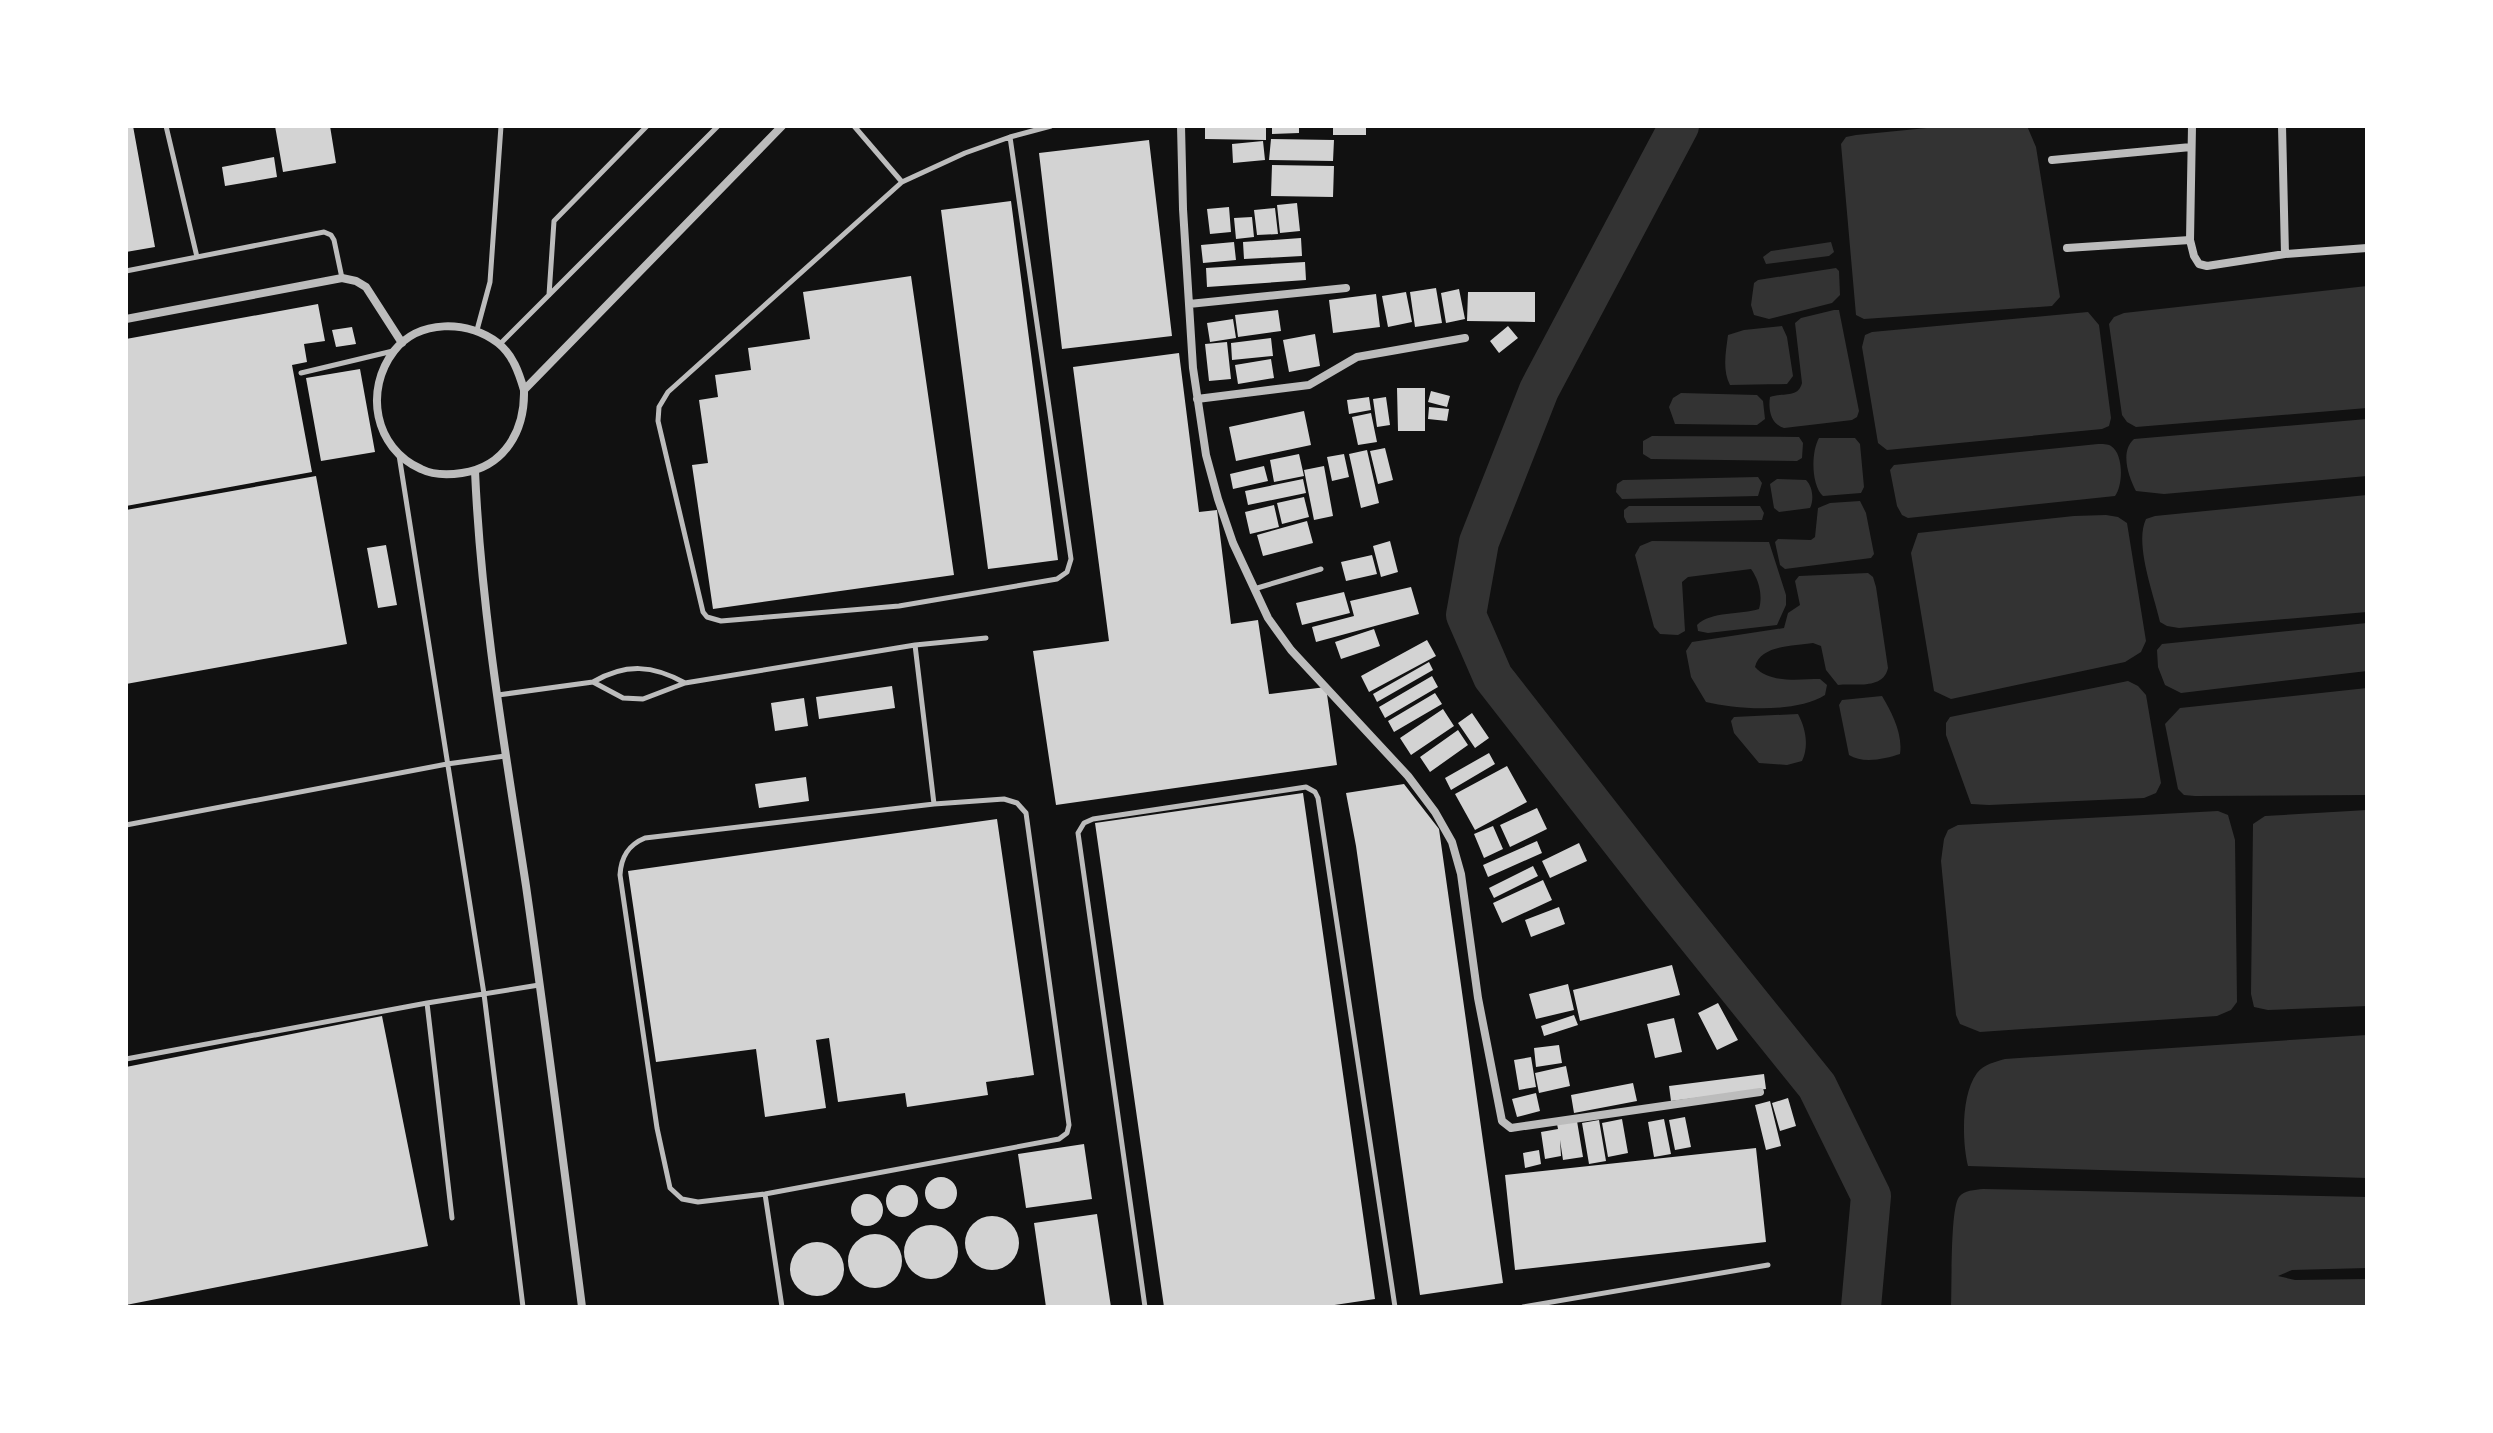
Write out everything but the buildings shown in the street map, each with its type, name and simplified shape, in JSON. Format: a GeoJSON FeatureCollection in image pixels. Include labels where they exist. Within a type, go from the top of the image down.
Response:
{"type":"FeatureCollection","features":[{"type":"Feature","properties":{"kind":"street"},"geometry":{"type":"LineString","coordinates":[[524,390],[782,126]]}},
{"type":"Feature","properties":{"kind":"street"},"geometry":{"type":"LineString","coordinates":[[1181,126],[1193,368],[1206,455],[1218,499],[1253,590],[1268,618],[1291,650],[1408,776],[1449,835],[1461,874],[1498,1112],[1505,1124],[1511,1128],[1760,1092]]}},
{"type":"Feature","properties":{"kind":"street"},"geometry":{"type":"LineString","coordinates":[[2192,126],[2190,240],[2196,261],[2207,266],[2285,254],[2367,248]]}},
{"type":"Feature","properties":{"kind":"street"},"geometry":{"type":"LineString","coordinates":[[2282,126],[2285,254]]}},
{"type":"Feature","properties":{"kind":"street"},"geometry":{"type":"LineString","coordinates":[[2052,160],[2191,147]]}},
{"type":"Feature","properties":{"kind":"street"},"geometry":{"type":"LineString","coordinates":[[2067,248],[2190,240]]}},
{"type":"Feature","properties":{"kind":"street"},"geometry":{"type":"LineString","coordinates":[[126,319],[342,278],[366,287],[402,343]]}},
{"type":"Feature","properties":{"kind":"street"},"geometry":{"type":"LineString","coordinates":[[1189,304],[1346,288]]}},
{"type":"Feature","properties":{"kind":"street"},"geometry":{"type":"LineString","coordinates":[[451,325],[477,330],[500,344],[516,365],[524,390],[525,411],[514,439],[493,462],[475,471],[448,475],[421,470],[399,455],[385,437],[377,415],[376,392],[382,370],[402,343],[425,330],[451,325]]}},
{"type":"Feature","properties":{"kind":"street"},"geometry":{"type":"LineString","coordinates":[[1197,399],[1309,385],[1320,381],[1347,361],[1370,353],[1465,338]]}},
{"type":"Feature","properties":{"kind":"street"},"geometry":{"type":"LineString","coordinates":[[475,471],[478,541],[582,1307]]}},
{"type":"Feature","properties":{"kind":"lane"},"geometry":{"type":"LineString","coordinates":[[166,126],[197,257]]}},
{"type":"Feature","properties":{"kind":"lane"},"geometry":{"type":"LineString","coordinates":[[477,330],[490,282],[501,126]]}},
{"type":"Feature","properties":{"kind":"lane"},"geometry":{"type":"LineString","coordinates":[[549,295],[554,221],[647,126]]}},
{"type":"Feature","properties":{"kind":"lane"},"geometry":{"type":"LineString","coordinates":[[500,344],[718,126]]}},
{"type":"Feature","properties":{"kind":"lane"},"geometry":{"type":"LineString","coordinates":[[854,126],[902,182]]}},
{"type":"Feature","properties":{"kind":"lane"},"geometry":{"type":"LineString","coordinates":[[1010,137],[1071,559],[1067,572],[1057,579],[899,606],[721,621],[710,619],[703,612],[658,421],[663,399],[676,383],[902,182],[943,162],[1010,137],[1051,126]]}},
{"type":"Feature","properties":{"kind":"lane"},"geometry":{"type":"LineString","coordinates":[[126,271],[324,232],[334,240],[342,278]]}},
{"type":"Feature","properties":{"kind":"lane"},"geometry":{"type":"LineString","coordinates":[[301,373],[394,351]]}},
{"type":"Feature","properties":{"kind":"lane"},"geometry":{"type":"LineString","coordinates":[[399,455],[484,994],[523,1307]]}},
{"type":"Feature","properties":{"kind":"lane"},"geometry":{"type":"LineString","coordinates":[[1253,590],[1321,569]]}},
{"type":"Feature","properties":{"kind":"lane"},"geometry":{"type":"LineString","coordinates":[[593,682],[613,694],[634,700],[685,683],[915,645],[986,638]]}},
{"type":"Feature","properties":{"kind":"lane"},"geometry":{"type":"LineString","coordinates":[[915,645],[934,804]]}},
{"type":"Feature","properties":{"kind":"lane"},"geometry":{"type":"LineString","coordinates":[[498,695],[593,682],[606,674],[639,668],[663,671],[685,683]]}},
{"type":"Feature","properties":{"kind":"lane"},"geometry":{"type":"LineString","coordinates":[[126,825],[447,764],[506,756]]}},
{"type":"Feature","properties":{"kind":"lane"},"geometry":{"type":"LineString","coordinates":[[1145,1307],[1078,833],[1084,823],[1093,819],[1306,787],[1318,798],[1395,1307]]}},
{"type":"Feature","properties":{"kind":"lane"},"geometry":{"type":"LineString","coordinates":[[1004,799],[1017,803],[1026,813],[1069,1125],[1067,1133],[1059,1139],[765,1194],[698,1202],[682,1199],[670,1188],[657,1128],[620,875],[622,857],[630,846],[645,838],[934,804],[1004,799]]}},
{"type":"Feature","properties":{"kind":"lane"},"geometry":{"type":"LineString","coordinates":[[126,1059],[540,985]]}},
{"type":"Feature","properties":{"kind":"lane"},"geometry":{"type":"LineString","coordinates":[[427,1003],[452,1218]]}},
{"type":"Feature","properties":{"kind":"lane"},"geometry":{"type":"LineString","coordinates":[[765,1194],[782,1307]]}},
{"type":"Feature","properties":{"kind":"lane"},"geometry":{"type":"LineString","coordinates":[[1523,1307],[1768,1265]]}},
{"type":"Feature","properties":{"kind":"shaded area"},"geometry":{"type":"Polygon","coordinates":[[[1947,126],[2027,126],[2036,147],[2060,297],[2052,306],[1864,319],[1856,315],[1841,144],[1846,137],[1856,135],[1947,126]]]}},
{"type":"Feature","properties":{"kind":"shaded area"},"geometry":{"type":"Polygon","coordinates":[[[1831,242],[1834,252],[1829,256],[1766,264],[1763,257],[1771,251],[1831,242]]]}},
{"type":"Feature","properties":{"kind":"shaded area"},"geometry":{"type":"Polygon","coordinates":[[[1836,268],[1839,271],[1840,295],[1832,303],[1769,319],[1754,315],[1751,305],[1754,283],[1758,280],[1836,268]]]}},
{"type":"Feature","properties":{"kind":"shaded area"},"geometry":{"type":"Polygon","coordinates":[[[2367,286],[2367,408],[2136,427],[2122,415],[2109,324],[2114,317],[2124,313],[2367,286]]]}},
{"type":"Feature","properties":{"kind":"shaded area"},"geometry":{"type":"Polygon","coordinates":[[[1839,310],[1859,411],[1857,417],[1784,428],[1771,416],[1770,397],[1793,393],[1802,383],[1795,323],[1801,318],[1839,310]]]}},
{"type":"Feature","properties":{"kind":"shaded area"},"geometry":{"type":"Polygon","coordinates":[[[2088,312],[2099,325],[2111,418],[2109,426],[1887,450],[1878,443],[1862,347],[1865,335],[2088,312]]]}},
{"type":"Feature","properties":{"kind":"shaded area"},"geometry":{"type":"Polygon","coordinates":[[[1782,326],[1787,337],[1793,376],[1787,384],[1730,385],[1725,367],[1728,335],[1782,326]]]}},
{"type":"Feature","properties":{"kind":"shaded area"},"geometry":{"type":"Polygon","coordinates":[[[1681,393],[1757,395],[1763,401],[1765,419],[1757,425],[1675,424],[1669,407],[1673,398],[1681,393]]]}},
{"type":"Feature","properties":{"kind":"shaded area"},"geometry":{"type":"Polygon","coordinates":[[[2367,419],[2367,476],[2164,494],[2136,491],[2128,471],[2127,450],[2134,439],[2367,419]]]}},
{"type":"Feature","properties":{"kind":"shaded area"},"geometry":{"type":"Polygon","coordinates":[[[1652,436],[1799,437],[1803,443],[1802,458],[1797,461],[1651,459],[1643,454],[1643,441],[1652,436]]]}},
{"type":"Feature","properties":{"kind":"shaded area"},"geometry":{"type":"Polygon","coordinates":[[[1819,438],[1855,438],[1860,444],[1864,487],[1861,493],[1823,496],[1819,491],[1814,468],[1819,438]]]}},
{"type":"Feature","properties":{"kind":"shaded area"},"geometry":{"type":"Polygon","coordinates":[[[2098,444],[2111,446],[2118,456],[2121,478],[2115,496],[1908,518],[1897,506],[1890,470],[1894,465],[2098,444]]]}},
{"type":"Feature","properties":{"kind":"shaded area"},"geometry":{"type":"Polygon","coordinates":[[[1758,477],[1762,483],[1758,496],[1622,499],[1616,492],[1617,484],[1623,480],[1758,477]]]}},
{"type":"Feature","properties":{"kind":"shaded area"},"geometry":{"type":"Polygon","coordinates":[[[1777,479],[1806,480],[1812,494],[1810,508],[1779,512],[1774,508],[1770,484],[1777,479]]]}},
{"type":"Feature","properties":{"kind":"shaded area"},"geometry":{"type":"Polygon","coordinates":[[[2367,495],[2367,612],[2179,628],[2160,622],[2142,542],[2146,519],[2367,495]]]}},
{"type":"Feature","properties":{"kind":"shaded area"},"geometry":{"type":"Polygon","coordinates":[[[1860,501],[1866,513],[1874,554],[1871,558],[1785,569],[1780,565],[1775,542],[1778,539],[1811,540],[1815,537],[1818,508],[1830,503],[1860,501]]]}},
{"type":"Feature","properties":{"kind":"shaded area"},"geometry":{"type":"Polygon","coordinates":[[[1629,506],[1760,506],[1764,513],[1762,520],[1627,523],[1624,510],[1629,506]]]}},
{"type":"Feature","properties":{"kind":"shaded area"},"geometry":{"type":"Polygon","coordinates":[[[2106,515],[2118,517],[2127,523],[2146,641],[2141,652],[2125,662],[1951,699],[1934,691],[1911,553],[1918,533],[2106,515]]]}},
{"type":"Feature","properties":{"kind":"shaded area"},"geometry":{"type":"Polygon","coordinates":[[[1652,541],[1769,542],[1786,595],[1786,605],[1777,625],[1708,633],[1698,631],[1697,625],[1710,617],[1759,609],[1760,588],[1751,569],[1688,577],[1682,582],[1685,631],[1678,635],[1660,634],[1654,627],[1635,555],[1640,546],[1652,541]]]}},
{"type":"Feature","properties":{"kind":"shaded area"},"geometry":{"type":"Polygon","coordinates":[[[1868,573],[1876,587],[1888,668],[1881,680],[1868,684],[1838,685],[1826,670],[1821,646],[1813,643],[1797,645],[1764,654],[1755,667],[1777,678],[1820,679],[1827,685],[1825,695],[1799,705],[1767,708],[1706,702],[1691,677],[1686,651],[1692,642],[1784,628],[1788,613],[1800,605],[1795,581],[1799,576],[1868,573]]]}},
{"type":"Feature","properties":{"kind":"shaded area"},"geometry":{"type":"Polygon","coordinates":[[[2367,623],[2367,671],[2181,693],[2165,685],[2158,667],[2157,650],[2162,644],[2367,623]]]}},
{"type":"Feature","properties":{"kind":"shaded area"},"geometry":{"type":"Polygon","coordinates":[[[2128,681],[2146,695],[2161,783],[2156,793],[2144,798],[1971,804],[1946,735],[1946,723],[1950,717],[2128,681]]]}},
{"type":"Feature","properties":{"kind":"shaded area"},"geometry":{"type":"Polygon","coordinates":[[[2367,688],[2367,795],[2195,796],[2184,795],[2178,789],[2165,724],[2180,708],[2367,688]]]}},
{"type":"Feature","properties":{"kind":"shaded area"},"geometry":{"type":"Polygon","coordinates":[[[1882,696],[1898,731],[1900,754],[1881,759],[1855,758],[1849,755],[1839,705],[1842,700],[1882,696]]]}},
{"type":"Feature","properties":{"kind":"shaded area"},"geometry":{"type":"Polygon","coordinates":[[[1798,714],[1805,732],[1805,749],[1802,761],[1787,765],[1759,763],[1734,733],[1731,721],[1734,717],[1798,714]]]}},
{"type":"Feature","properties":{"kind":"shaded area"},"geometry":{"type":"Polygon","coordinates":[[[2367,810],[2367,1006],[2268,1010],[2254,1007],[2251,994],[2253,824],[2265,816],[2367,810]]]}},
{"type":"Feature","properties":{"kind":"shaded area"},"geometry":{"type":"Polygon","coordinates":[[[2218,811],[2228,815],[2235,840],[2237,1002],[2231,1010],[2217,1016],[1980,1032],[1960,1024],[1956,1015],[1941,861],[1948,830],[1958,825],[2218,811]]]}},
{"type":"Feature","properties":{"kind":"shaded area"},"geometry":{"type":"Polygon","coordinates":[[[2367,1035],[2367,1178],[1968,1166],[1964,1131],[1968,1093],[1977,1073],[1994,1062],[2367,1035]]]}},
{"type":"Feature","properties":{"kind":"shaded area"},"geometry":{"type":"Polygon","coordinates":[[[1983,1189],[2367,1197],[2367,1268],[2292,1270],[2278,1276],[2295,1280],[2367,1279],[2367,1307],[1951,1307],[1956,1204],[1964,1193],[1983,1189]]]}},
{"type":"Feature","properties":{"kind":"waterway"},"geometry":{"type":"LineString","coordinates":[[1679,126],[1539,390],[1479,542],[1466,615],[1493,677],[1817,1086],[1871,1196],[1861,1307]]}}]}
